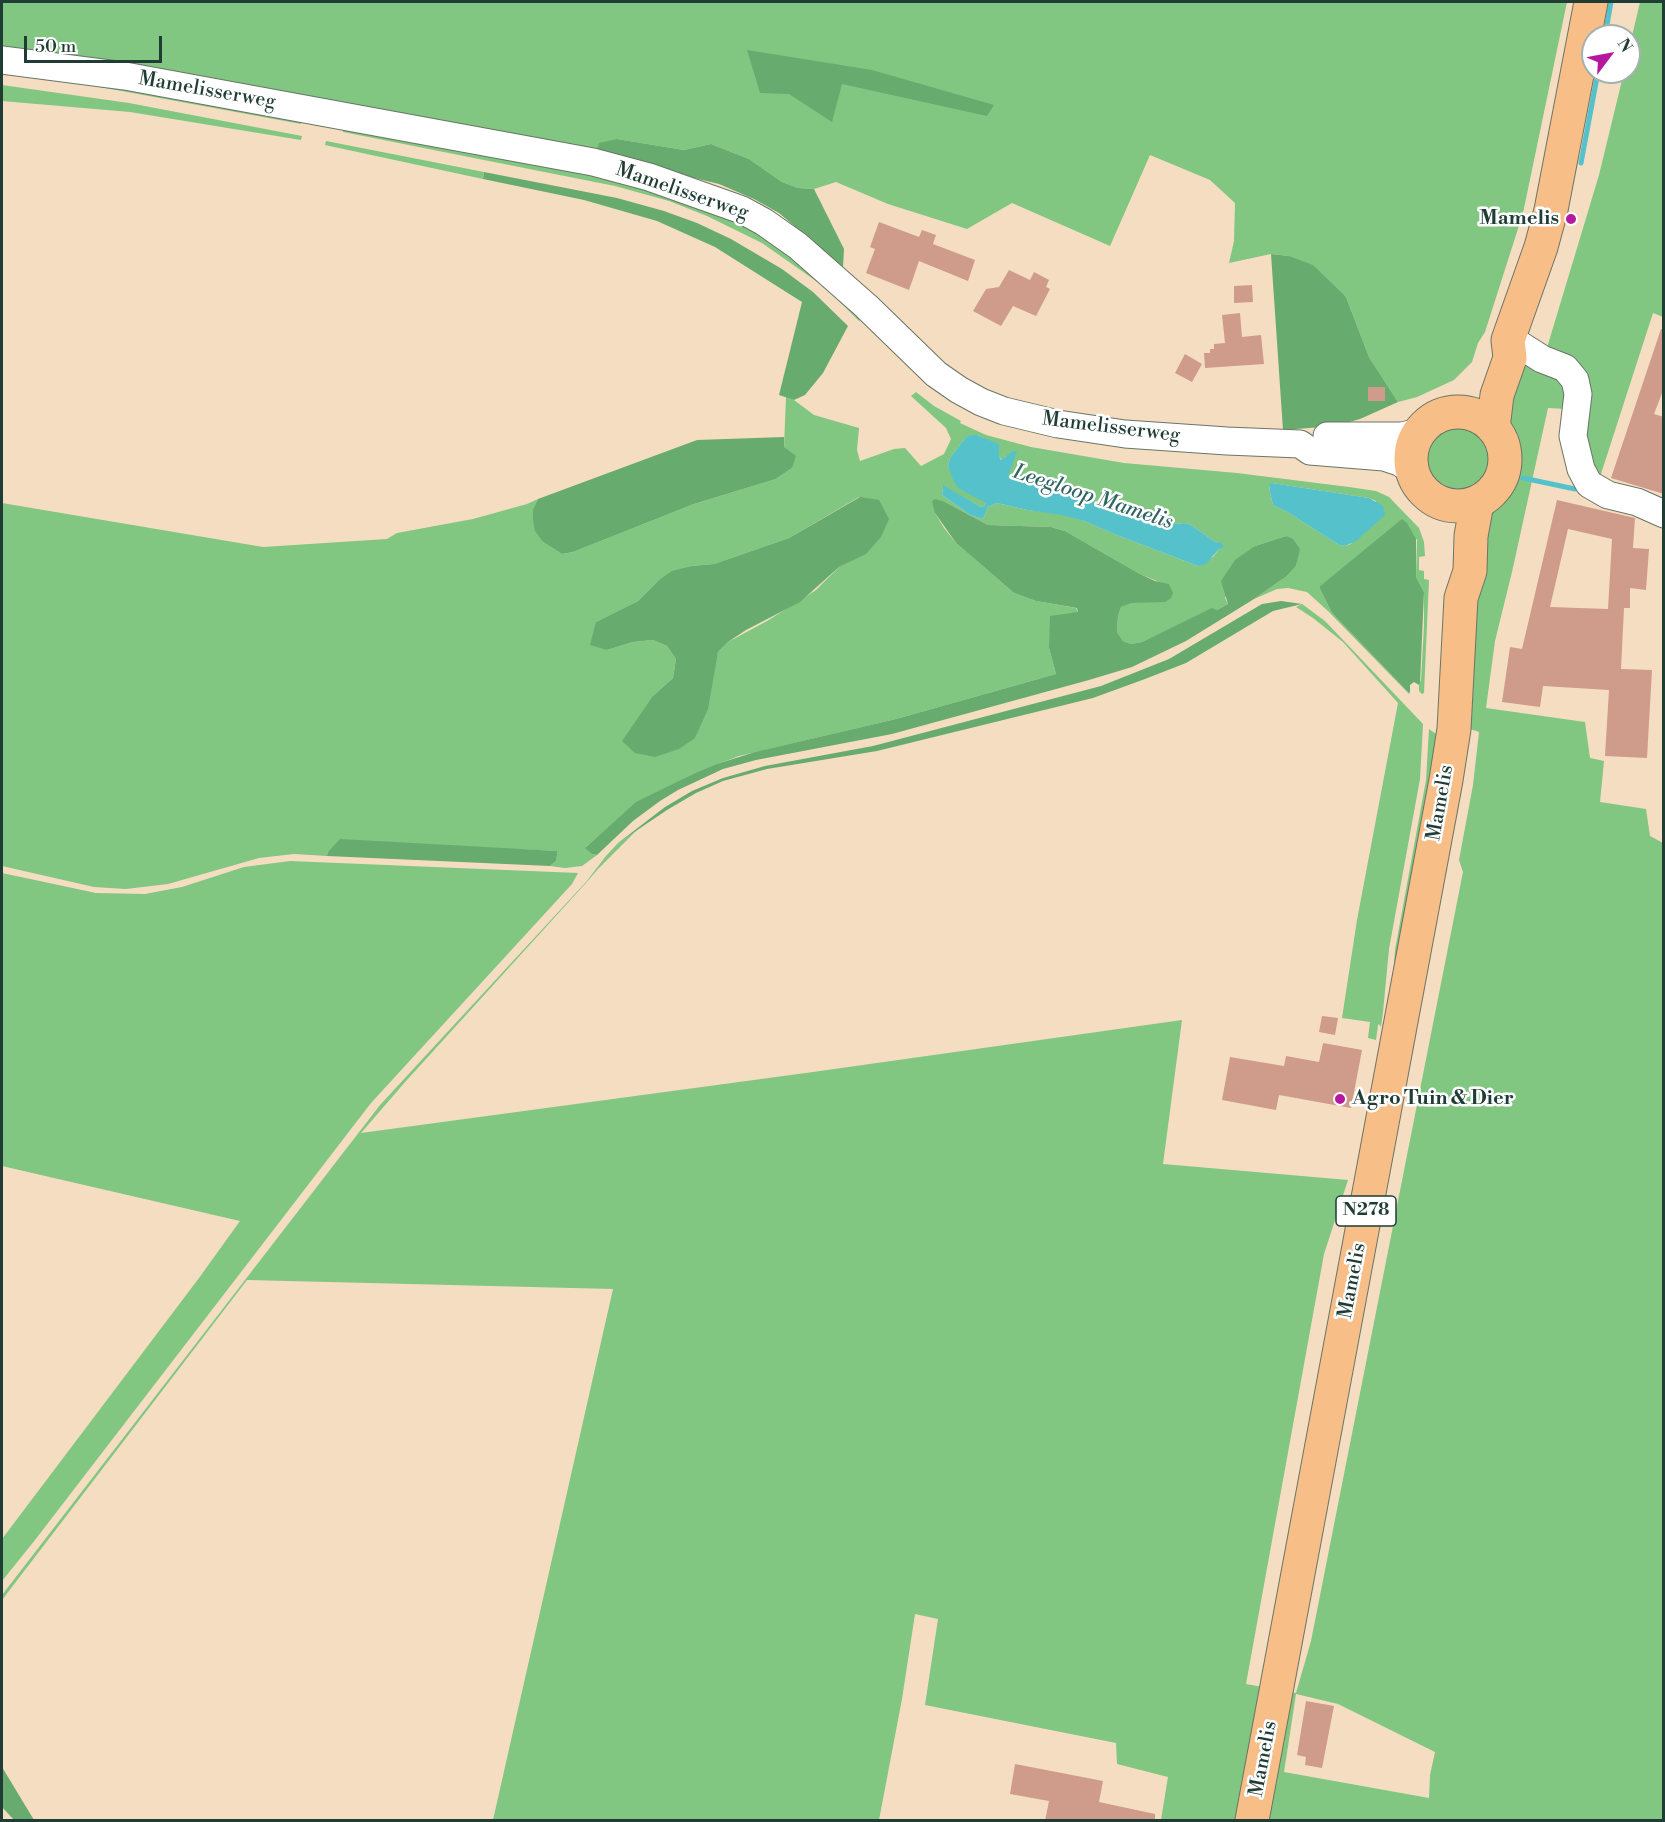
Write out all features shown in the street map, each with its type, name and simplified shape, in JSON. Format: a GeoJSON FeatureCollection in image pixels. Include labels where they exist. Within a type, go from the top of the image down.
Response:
{"type":"FeatureCollection","features":[{"type":"Feature","properties":{"kind":"main road"},"geometry":{"type":"LineString","coordinates":[[1493,428],[1497,395],[1510,358],[1508,340],[1541,247],[1551,210],[1591,2]]}},
{"type":"Feature","properties":{"kind":"main road"},"geometry":{"type":"LineString","coordinates":[[1459,412],[1479,386],[1495,352],[1508,340]]}},
{"type":"Feature","properties":{"kind":"main road"},"geometry":{"type":"LineString","coordinates":[[1459,412],[1478,417],[1493,428],[1500,438],[1505,461],[1503,472],[1491,492],[1477,503],[1459,507],[1441,503],[1422,490],[1412,470],[1411,450],[1419,432],[1434,418],[1459,412]]}},
{"type":"Feature","properties":{"kind":"main road","name":"Mamelis"},"geometry":{"type":"LineString","coordinates":[[1441,503],[1450,532],[1454,572],[1461,598]]}},
{"type":"Feature","properties":{"kind":"main road","name":"Mamelis"},"geometry":{"type":"LineString","coordinates":[[1252,1821],[1452,747],[1461,598],[1470,571],[1471,536],[1477,503]]}},
{"type":"Feature","properties":{"kind":"street","name":"Mamelisserweg"},"geometry":{"type":"LineString","coordinates":[[2,60],[148,80],[593,162],[649,177],[731,206],[764,222],[807,254],[866,306],[936,374],[981,402],[1004,411],[1049,422],[1125,434],[1300,444],[1310,451],[1384,457],[1412,470]]}},
{"type":"Feature","properties":{"kind":"street"},"geometry":{"type":"LineString","coordinates":[[1508,340],[1542,359],[1565,368],[1575,380],[1578,394],[1573,436],[1581,469],[1589,484],[1608,495],[1637,502],[1664,514]]}},
{"type":"Feature","properties":{"kind":"street","name":"Mamelisserweg"},"geometry":{"type":"LineString","coordinates":[[1300,444],[1309,437],[1402,436],[1419,432]]}},
{"type":"Feature","properties":{"kind":"green space"},"geometry":{"type":"Polygon","coordinates":[[[2,2],[1567,2],[1523,213],[1485,332],[1478,343],[1472,362],[1454,380],[1417,397],[1398,402],[1369,357],[1346,297],[1289,256],[1271,254],[1229,263],[1234,241],[1235,203],[1210,180],[1150,155],[1110,246],[1012,203],[967,229],[888,204],[836,182],[814,189],[798,188],[782,182],[749,159],[711,144],[684,150],[617,139],[596,154],[145,66],[2,47],[2,2]]]}},
{"type":"Feature","properties":{"kind":"green space"},"geometry":{"type":"Polygon","coordinates":[[[1640,2],[1663,2],[1663,317],[1653,313],[1599,480],[1589,464],[1575,366],[1564,353],[1546,351],[1599,175],[1621,84],[1641,84],[1641,24],[1635,24],[1640,2]]]}},
{"type":"Feature","properties":{"kind":"green space"},"geometry":{"type":"Polygon","coordinates":[[[747,50],[872,70],[994,105],[987,116],[842,84],[832,122],[789,94],[760,93],[747,50]]]}},
{"type":"Feature","properties":{"kind":"green space"},"geometry":{"type":"Polygon","coordinates":[[[2,67],[302,119],[301,124],[89,85],[2,74],[2,67]]]}},
{"type":"Feature","properties":{"kind":"green space"},"geometry":{"type":"Polygon","coordinates":[[[2,85],[129,103],[302,136],[301,140],[130,112],[2,101],[2,85]]]}},
{"type":"Feature","properties":{"kind":"green space"},"geometry":{"type":"Polygon","coordinates":[[[344,126],[603,175],[693,200],[777,242],[864,316],[859,321],[826,288],[762,243],[707,216],[669,201],[615,186],[343,132],[344,126]]]}},
{"type":"Feature","properties":{"kind":"green space"},"geometry":{"type":"Polygon","coordinates":[[[617,139],[684,150],[711,144],[749,159],[782,182],[798,188],[814,189],[844,249],[843,267],[779,213],[754,199],[719,184],[596,154],[599,143],[617,139]]]}},
{"type":"Feature","properties":{"kind":"green space"},"geometry":{"type":"Polygon","coordinates":[[[326,141],[484,172],[483,179],[325,145],[326,141]]]}},
{"type":"Feature","properties":{"kind":"green space"},"geometry":{"type":"Polygon","coordinates":[[[484,172],[617,198],[697,223],[731,239],[782,269],[813,292],[848,326],[823,373],[805,395],[794,400],[779,395],[802,302],[715,247],[657,221],[584,200],[483,179],[484,172]]]}},
{"type":"Feature","properties":{"kind":"green space"},"geometry":{"type":"Polygon","coordinates":[[[1271,254],[1289,256],[1313,265],[1346,297],[1369,357],[1398,402],[1360,419],[1335,426],[1283,430],[1271,254]]]}},
{"type":"Feature","properties":{"kind":"green space"},"geometry":{"type":"Polygon","coordinates":[[[1515,360],[1563,377],[1566,409],[1548,408],[1495,641],[1486,708],[1585,722],[1590,758],[1604,761],[1600,802],[1646,809],[1650,836],[1663,843],[1663,1820],[1161,1820],[1168,1777],[1117,1764],[1116,1743],[925,1705],[938,1619],[915,1614],[902,1699],[879,1820],[493,1820],[613,1289],[247,1280],[2,1600],[2,1595],[380,1105],[586,882],[618,843],[638,829],[598,869],[361,1133],[1182,1020],[1163,1164],[1348,1180],[1324,1254],[1246,1684],[1296,1693],[1311,1641],[1463,872],[1459,860],[1473,785],[1479,732],[1470,729],[1479,552],[1490,506],[1509,479],[1513,459],[1502,410],[1515,360]],[[1296,1694],[1284,1772],[1429,1798],[1430,1775],[1435,1752],[1338,1704],[1296,1694]]]}},
{"type":"Feature","properties":{"kind":"green space"},"geometry":{"type":"Polygon","coordinates":[[[916,392],[934,406],[961,421],[960,423],[986,435],[1031,447],[1124,463],[1237,473],[1349,487],[1376,491],[1389,497],[1419,528],[1424,542],[1425,556],[1419,557],[1419,570],[1424,571],[1424,579],[1429,580],[1424,693],[1419,691],[1424,592],[1416,577],[1417,539],[1329,580],[1319,587],[1332,613],[1410,692],[1409,694],[1307,592],[1288,588],[1277,589],[1254,599],[1287,576],[1296,566],[1299,549],[1286,536],[1255,546],[1225,598],[1228,604],[1217,610],[1212,609],[1142,642],[1131,644],[1123,641],[1117,632],[1121,607],[1164,584],[1140,574],[1065,531],[1051,527],[988,525],[945,502],[935,513],[944,528],[956,543],[1014,593],[1036,601],[1076,608],[1078,612],[1049,648],[1056,674],[896,719],[739,756],[697,772],[636,803],[586,847],[592,854],[597,855],[582,866],[565,868],[550,866],[556,861],[557,851],[513,849],[328,852],[327,856],[294,854],[259,858],[168,884],[126,889],[94,887],[2,866],[2,503],[263,547],[387,539],[397,533],[473,519],[538,499],[533,509],[533,521],[543,542],[562,554],[573,552],[694,504],[776,479],[792,468],[784,447],[786,397],[794,400],[814,415],[859,428],[857,450],[860,461],[894,449],[905,448],[921,466],[944,454],[951,439],[946,428],[911,396],[916,392]],[[977,435],[966,437],[950,458],[948,466],[959,489],[987,502],[981,507],[943,486],[942,495],[970,515],[983,519],[988,507],[997,503],[1027,510],[1062,514],[1198,566],[1213,557],[1219,549],[1217,543],[1191,525],[1185,523],[1162,525],[1117,508],[1014,479],[1008,476],[1006,456],[1002,460],[984,438],[977,435]],[[1272,483],[1269,485],[1273,505],[1339,545],[1345,546],[1351,544],[1376,501],[1272,483]],[[859,497],[789,538],[714,564],[692,566],[659,580],[638,601],[596,622],[607,650],[633,642],[653,640],[667,646],[676,659],[673,678],[653,696],[715,665],[718,652],[728,642],[816,590],[839,567],[866,553],[859,497]]]}},
{"type":"Feature","properties":{"kind":"green space"},"geometry":{"type":"Polygon","coordinates":[[[1459,427],[1472,430],[1482,437],[1489,447],[1492,460],[1489,473],[1482,483],[1472,490],[1459,493],[1446,490],[1436,483],[1429,473],[1426,460],[1429,447],[1436,437],[1446,430],[1459,427]]]}},
{"type":"Feature","properties":{"kind":"green space"},"geometry":{"type":"Polygon","coordinates":[[[784,437],[784,447],[796,456],[792,468],[776,479],[694,504],[573,552],[562,554],[543,542],[535,531],[533,509],[538,499],[697,440],[784,437]]]}},
{"type":"Feature","properties":{"kind":"green space"},"geometry":{"type":"Polygon","coordinates":[[[860,497],[879,500],[889,519],[881,537],[866,554],[839,567],[800,602],[746,630],[718,652],[708,709],[695,738],[679,749],[655,757],[635,753],[622,741],[653,696],[673,678],[676,659],[667,646],[653,640],[633,642],[607,650],[590,645],[596,622],[638,601],[659,580],[672,571],[714,564],[789,538],[860,497]]]}},
{"type":"Feature","properties":{"kind":"green space"},"geometry":{"type":"Polygon","coordinates":[[[935,499],[988,525],[1051,527],[1065,531],[1140,574],[1169,584],[1173,593],[1171,598],[1165,602],[1131,603],[1121,607],[1117,632],[1123,641],[1131,644],[1142,642],[1212,608],[1217,610],[1228,604],[1221,581],[1235,560],[1255,546],[1286,536],[1293,539],[1300,549],[1296,566],[1287,576],[1186,641],[1132,667],[892,734],[756,760],[723,769],[660,801],[633,821],[597,855],[585,848],[636,802],[717,764],[755,752],[896,719],[1056,674],[1049,648],[1050,616],[1078,612],[1077,608],[1036,601],[1014,593],[956,543],[935,513],[932,501],[935,499]]]}},
{"type":"Feature","properties":{"kind":"green space"},"geometry":{"type":"Polygon","coordinates":[[[1402,519],[1407,523],[1416,539],[1416,577],[1424,592],[1420,683],[1419,685],[1414,682],[1410,685],[1410,692],[1332,613],[1319,587],[1402,519]]]}},
{"type":"Feature","properties":{"kind":"green space"},"geometry":{"type":"Polygon","coordinates":[[[1281,601],[1302,604],[1273,611],[1186,663],[1093,698],[877,751],[767,769],[723,781],[667,810],[618,843],[665,807],[692,791],[723,778],[765,766],[873,746],[1101,686],[1169,659],[1262,604],[1281,601]]]}},
{"type":"Feature","properties":{"kind":"green space"},"geometry":{"type":"Polygon","coordinates":[[[1302,604],[1325,621],[1423,724],[1420,779],[1389,949],[1381,1027],[1378,1025],[1376,1040],[1368,1038],[1370,1022],[1342,1018],[1357,920],[1398,703],[1343,642],[1296,607],[1302,604]]]}},
{"type":"Feature","properties":{"kind":"green space"},"geometry":{"type":"Polygon","coordinates":[[[1429,729],[1439,736],[1392,991],[1395,950],[1426,780],[1429,729]]]}},
{"type":"Feature","properties":{"kind":"green space"},"geometry":{"type":"Polygon","coordinates":[[[340,839],[557,851],[557,855],[556,861],[550,866],[327,856],[340,839]]]}},
{"type":"Feature","properties":{"kind":"green space"},"geometry":{"type":"Polygon","coordinates":[[[290,861],[578,873],[572,884],[371,1103],[2,1581],[2,1539],[240,1221],[2,1166],[2,873],[96,893],[145,894],[182,887],[244,867],[290,861]]]}},
{"type":"Feature","properties":{"kind":"green space"},"geometry":{"type":"Polygon","coordinates":[[[2,1767],[34,1820],[14,1820],[2,1807],[2,1767]]]}},
{"type":"Feature","properties":{"kind":"water"},"geometry":{"type":"Polygon","coordinates":[[[977,435],[999,444],[1001,460],[1013,451],[1017,451],[1008,476],[1014,479],[1117,508],[1162,525],[1185,523],[1217,543],[1221,542],[1224,547],[1219,549],[1206,564],[1198,566],[1084,521],[1062,515],[997,503],[988,507],[983,519],[970,515],[942,495],[943,485],[981,507],[986,503],[959,489],[948,466],[950,458],[966,437],[977,435]]]}},
{"type":"Feature","properties":{"kind":"water"},"geometry":{"type":"Polygon","coordinates":[[[1269,484],[1369,498],[1383,506],[1385,515],[1356,541],[1345,546],[1339,545],[1273,505],[1269,484]]]}},
{"type":"Feature","properties":{"kind":"building"},"geometry":{"type":"Polygon","coordinates":[[[879,222],[919,237],[922,230],[936,235],[933,244],[975,260],[968,281],[919,261],[909,290],[866,273],[875,249],[870,247],[879,222]]]}},
{"type":"Feature","properties":{"kind":"building"},"geometry":{"type":"Polygon","coordinates":[[[1009,270],[1030,280],[1034,272],[1049,280],[1046,287],[1050,289],[1036,316],[1013,306],[1001,326],[973,311],[986,289],[999,287],[1009,270]]]}},
{"type":"Feature","properties":{"kind":"building"},"geometry":{"type":"Polygon","coordinates":[[[1252,285],[1253,302],[1234,303],[1234,286],[1252,285]]]}},
{"type":"Feature","properties":{"kind":"building"},"geometry":{"type":"Polygon","coordinates":[[[1240,313],[1242,337],[1261,335],[1264,364],[1205,368],[1204,353],[1210,353],[1210,349],[1214,349],[1214,344],[1225,343],[1222,315],[1240,313]]]}},
{"type":"Feature","properties":{"kind":"building"},"geometry":{"type":"Polygon","coordinates":[[[1661,329],[1664,329],[1664,388],[1654,414],[1664,417],[1664,494],[1611,478],[1661,329]]]}},
{"type":"Feature","properties":{"kind":"building"},"geometry":{"type":"Polygon","coordinates":[[[1185,354],[1202,364],[1192,382],[1175,373],[1185,354]]]}},
{"type":"Feature","properties":{"kind":"building"},"geometry":{"type":"Polygon","coordinates":[[[1368,387],[1385,387],[1385,401],[1368,401],[1368,387]]]}},
{"type":"Feature","properties":{"kind":"building"},"geometry":{"type":"Polygon","coordinates":[[[1557,500],[1635,518],[1633,548],[1649,549],[1646,590],[1630,588],[1630,608],[1624,608],[1621,669],[1652,670],[1647,758],[1605,756],[1609,690],[1543,686],[1540,707],[1502,702],[1510,647],[1522,649],[1557,500]],[[1568,529],[1550,607],[1608,609],[1612,539],[1568,529]]]}},
{"type":"Feature","properties":{"kind":"building"},"geometry":{"type":"Polygon","coordinates":[[[1322,1016],[1338,1018],[1335,1035],[1319,1032],[1322,1016]]]}},
{"type":"Feature","properties":{"kind":"building"},"geometry":{"type":"Polygon","coordinates":[[[1323,1043],[1362,1050],[1351,1108],[1279,1095],[1276,1110],[1222,1100],[1230,1057],[1284,1066],[1286,1056],[1319,1062],[1323,1043]]]}},
{"type":"Feature","properties":{"kind":"building"},"geometry":{"type":"Polygon","coordinates":[[[1306,1701],[1334,1706],[1322,1768],[1305,1765],[1306,1757],[1297,1755],[1306,1701]]]}},
{"type":"Feature","properties":{"kind":"building"},"geometry":{"type":"Polygon","coordinates":[[[1015,1764],[1103,1781],[1099,1802],[1155,1814],[1155,1821],[1045,1821],[1049,1801],[1010,1794],[1015,1764]]]}},
{"type":"Feature","properties":{"kind":"waterway"},"geometry":{"type":"LineString","coordinates":[[1607,24],[1611,2]]}},
{"type":"Feature","properties":{"kind":"waterway"},"geometry":{"type":"LineString","coordinates":[[1581,163],[1596,84]]}},
{"type":"Feature","properties":{"kind":"waterway","name":"Leegloop Mamelis"},"geometry":{"type":"LineString","coordinates":[[1523,478],[1575,489]]}},
{"type":"Feature","properties":{"kind":"place","name":"Mamelis"},"geometry":{"type":"Point","coordinates":[1571,219]}},
{"type":"Feature","properties":{"kind":"place","name":"Agro Tuin & Dier"},"geometry":{"type":"Point","coordinates":[1340,1099]}}]}
